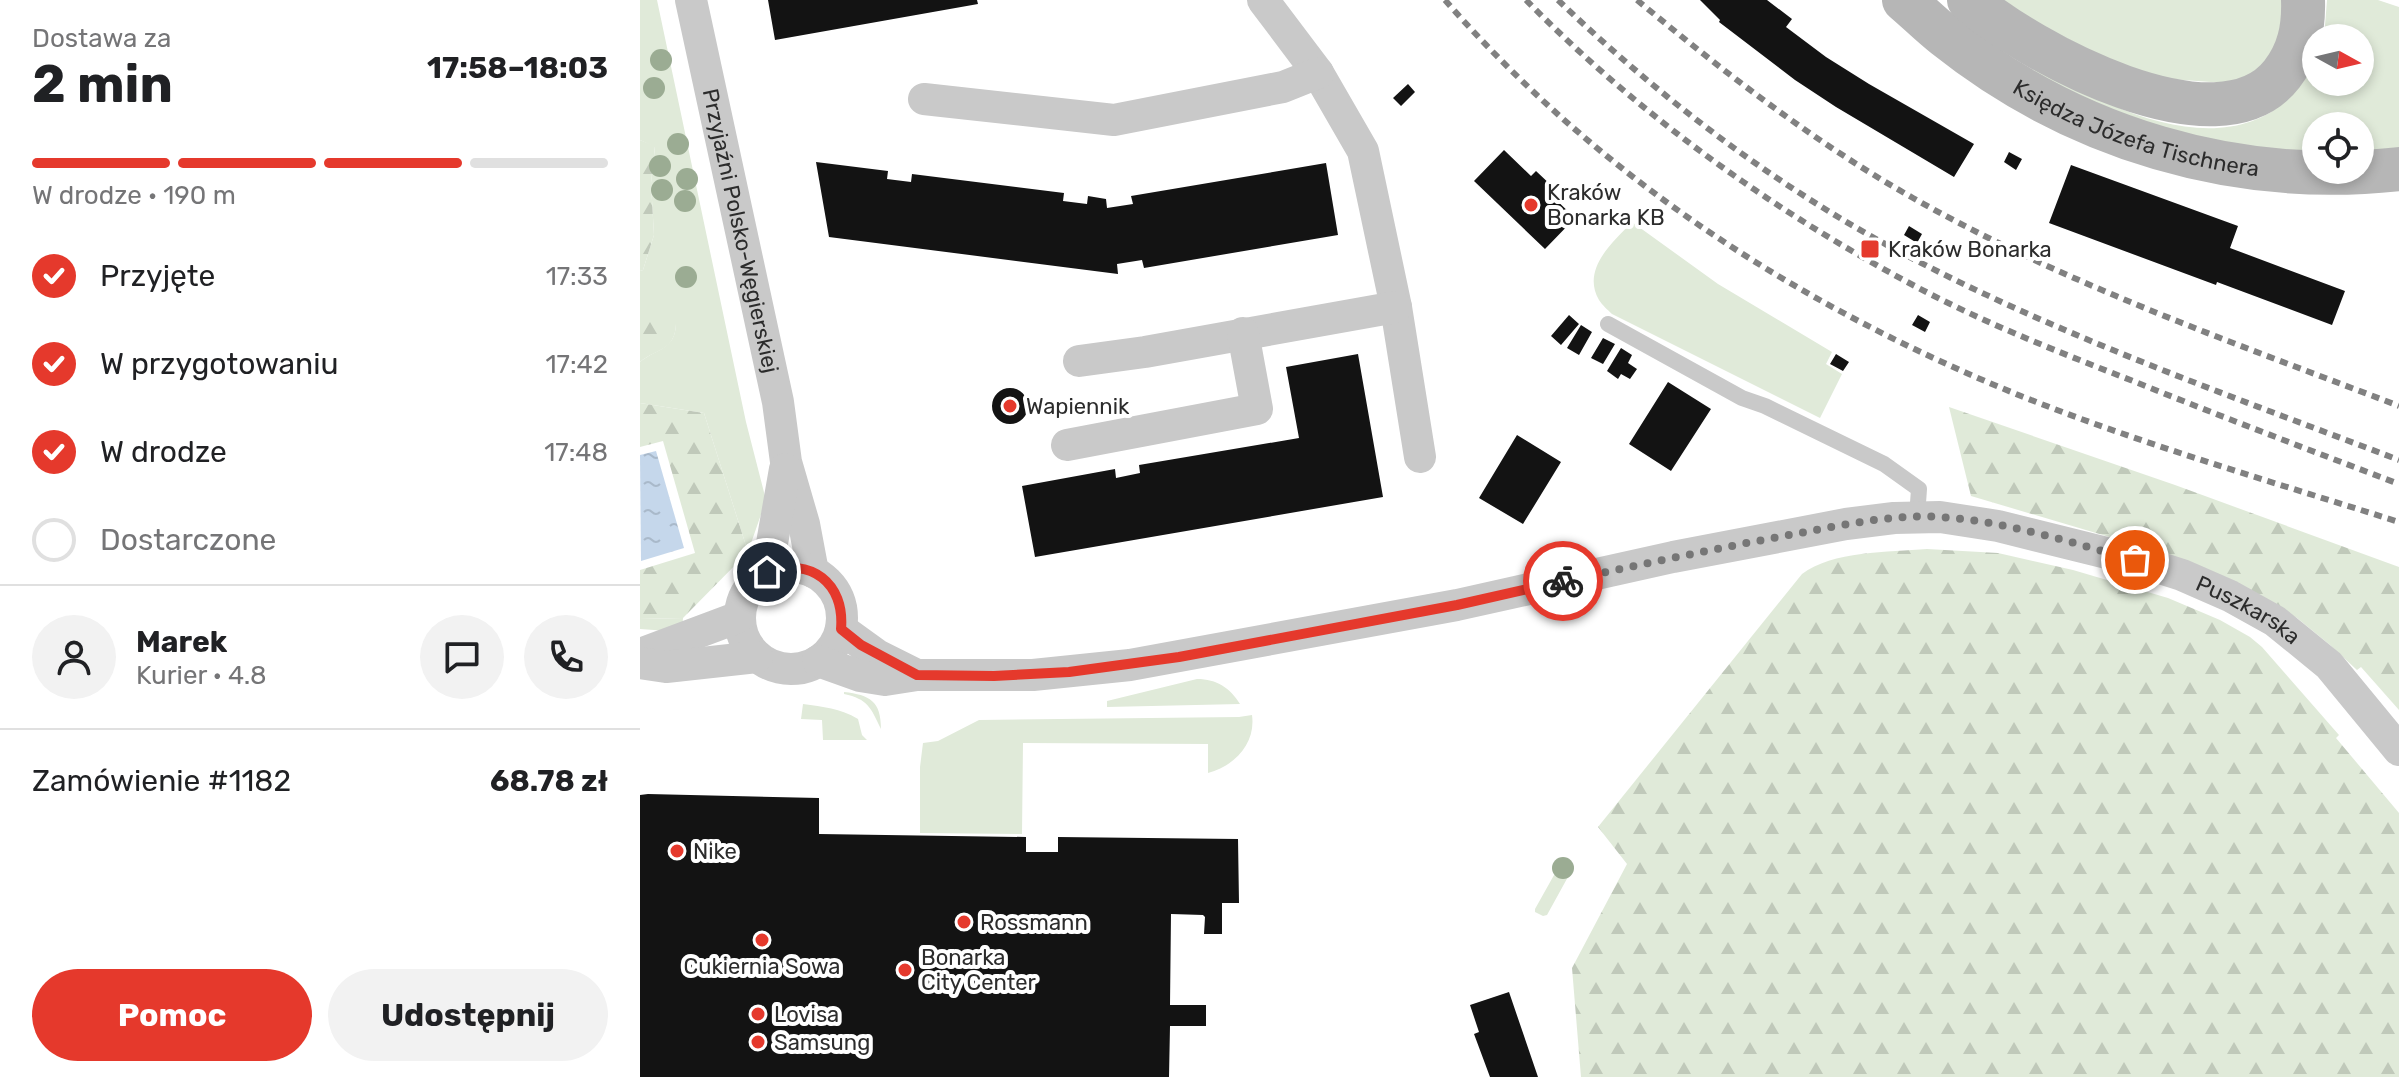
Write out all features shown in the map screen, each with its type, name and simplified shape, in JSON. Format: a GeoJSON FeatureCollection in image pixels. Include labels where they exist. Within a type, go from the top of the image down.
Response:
{"type":"FeatureCollection","features":[{"type":"Feature","properties":{"kind":"main road","name":"Księdza Józefa Tischnera"},"geometry":{"type":"LineString","coordinates":[[1904,0],[1945,37],[2028,92],[2086,122],[2137,142],[2184,156],[2255,169],[2321,174],[2399,169]]}},
{"type":"Feature","properties":{"kind":"main road"},"geometry":{"type":"LineString","coordinates":[[1969,0],[2040,49],[2097,77],[2171,100],[2197,105],[2222,105],[2266,89],[2284,71],[2297,49],[2302,31],[2303,0]]}},
{"type":"Feature","properties":{"kind":"street","name":"Przyjaźni Polsko-Węgierskiej"},"geometry":{"type":"LineString","coordinates":[[691,0],[778,402],[786,462],[804,524],[813,572]]}},
{"type":"Feature","properties":{"kind":"street"},"geometry":{"type":"LineString","coordinates":[[1263,0],[1318,73],[1363,151],[1396,307],[1420,457]]}},
{"type":"Feature","properties":{"kind":"street"},"geometry":{"type":"LineString","coordinates":[[924,99],[1114,120],[1283,87],[1318,73]]}},
{"type":"Feature","properties":{"kind":"street"},"geometry":{"type":"LineString","coordinates":[[1079,361],[1396,307]]}},
{"type":"Feature","properties":{"kind":"street"},"geometry":{"type":"LineString","coordinates":[[1067,445],[1257,409],[1243,333]]}},
{"type":"Feature","properties":{"kind":"street","name":"Przyjaźni Polsko-Węgierskiej"},"geometry":{"type":"LineString","coordinates":[[767,572],[786,462]]}},
{"type":"Feature","properties":{"kind":"street","name":"Puszkarska"},"geometry":{"type":"LineString","coordinates":[[818,661],[872,679],[885,680],[917,675],[1033,675],[1130,665],[1457,605],[1783,536],[1872,520],[1917,517],[1965,520],[2043,536],[2135,560],[2208,585],[2275,621],[2311,649],[2346,683],[2399,750]]}},
{"type":"Feature","properties":{"kind":"street"},"geometry":{"type":"LineString","coordinates":[[789,567],[813,572],[833,589],[839,601],[841,629],[829,653],[818,661],[806,667],[779,668],[757,657],[744,639],[739,617],[741,606],[748,590],[767,572],[789,567]]}},
{"type":"Feature","properties":{"kind":"street"},"geometry":{"type":"LineString","coordinates":[[640,654],[739,617]]}},
{"type":"Feature","properties":{"kind":"street","name":"Puszkarska"},"geometry":{"type":"LineString","coordinates":[[841,629],[861,645],[917,675]]}},
{"type":"Feature","properties":{"kind":"street"},"geometry":{"type":"LineString","coordinates":[[640,663],[666,667],[757,657]]}},
{"type":"Feature","properties":{"kind":"lane"},"geometry":{"type":"LineString","coordinates":[[1608,324],[1742,398],[1765,406],[1884,464],[1919,489],[1917,517]]}},
{"type":"Feature","properties":{"kind":"green space"},"geometry":{"type":"Polygon","coordinates":[[[640,0],[657,0],[746,422],[766,500],[748,552],[704,413],[640,403],[640,362],[669,344],[676,324],[640,324],[640,271],[643,270],[654,235],[651,183],[655,147],[640,140],[640,0]]]}},
{"type":"Feature","properties":{"kind":"green space"},"geometry":{"type":"Polygon","coordinates":[[[1993,0],[2287,0],[2276,53],[2239,84],[2141,77],[1993,0]]]}},
{"type":"Feature","properties":{"kind":"green space"},"geometry":{"type":"Polygon","coordinates":[[[2327,0],[2378,0],[2399,7],[2399,152],[2374,154],[2374,112],[2302,112],[2302,154],[2171,135],[2059,89],[1968,22],[2112,105],[2170,124],[2199,128],[2227,127],[2253,121],[2277,108],[2302,82],[2302,96],[2374,96],[2374,24],[2325,24],[2327,0]]]}},
{"type":"Feature","properties":{"kind":"green space"},"geometry":{"type":"Polygon","coordinates":[[[640,140],[655,146],[651,183],[654,235],[643,270],[640,271],[640,140]]]}},
{"type":"Feature","properties":{"kind":"green space"},"geometry":{"type":"Polygon","coordinates":[[[1632,222],[1718,284],[1832,352],[1826,364],[1842,374],[1820,418],[1612,314],[1603,306],[1594,289],[1597,267],[1608,247],[1632,222]]]}},
{"type":"Feature","properties":{"kind":"green space"},"geometry":{"type":"Polygon","coordinates":[[[667,316],[676,324],[672,339],[664,348],[640,362],[640,324],[667,316]]]}},
{"type":"Feature","properties":{"kind":"green space"},"geometry":{"type":"Polygon","coordinates":[[[640,403],[704,413],[748,552],[683,618],[640,619],[640,570],[695,553],[663,441],[640,447],[640,403]]]}},
{"type":"Feature","properties":{"kind":"green space"},"geometry":{"type":"Polygon","coordinates":[[[1949,407],[2399,567],[2399,710],[2361,667],[2357,670],[2297,618],[2170,555],[1971,496],[1949,407]]]}},
{"type":"Feature","properties":{"kind":"green space"},"geometry":{"type":"Polygon","coordinates":[[[1927,549],[1998,553],[2073,570],[2168,598],[2220,620],[2262,647],[2339,735],[2336,738],[2399,813],[2399,1077],[1581,1077],[1572,968],[1627,864],[1598,827],[1802,574],[1814,566],[1845,557],[1927,549]]]}},
{"type":"Feature","properties":{"kind":"green space"},"geometry":{"type":"Polygon","coordinates":[[[683,618],[682,632],[640,629],[640,619],[683,618]]]}},
{"type":"Feature","properties":{"kind":"green space"},"geometry":{"type":"Polygon","coordinates":[[[1197,679],[1222,686],[1240,704],[1107,707],[1107,701],[1197,679]]]}},
{"type":"Feature","properties":{"kind":"green space"},"geometry":{"type":"Polygon","coordinates":[[[844,692],[872,701],[879,712],[881,729],[868,706],[844,692]]]}},
{"type":"Feature","properties":{"kind":"green space"},"geometry":{"type":"Polygon","coordinates":[[[803,704],[851,715],[858,719],[862,735],[867,740],[823,740],[822,720],[801,719],[803,704]]]}},
{"type":"Feature","properties":{"kind":"green space"},"geometry":{"type":"Polygon","coordinates":[[[1252,715],[1251,735],[1242,752],[1227,765],[1208,773],[1208,744],[1023,743],[1022,834],[920,833],[923,743],[938,741],[979,720],[1252,715]]]}},
{"type":"Feature","properties":{"kind":"green space"},"geometry":{"type":"Polygon","coordinates":[[[1563,859],[1574,866],[1547,915],[1543,916],[1535,909],[1563,859]]]}},
{"type":"Feature","properties":{"kind":"water"},"geometry":{"type":"Polygon","coordinates":[[[656,451],[684,548],[641,561],[640,455],[656,451]]]}},
{"type":"Feature","properties":{"kind":"building"},"geometry":{"type":"Polygon","coordinates":[[[768,0],[977,0],[978,4],[775,40],[768,0]]]}},
{"type":"Feature","properties":{"kind":"building"},"geometry":{"type":"Polygon","coordinates":[[[1700,0],[1767,0],[1792,19],[1786,27],[1826,57],[1974,144],[1954,177],[1795,80],[1719,22],[1700,0]]]}},
{"type":"Feature","properties":{"kind":"building"},"geometry":{"type":"Polygon","coordinates":[[[1408,84],[1415,92],[1401,106],[1393,98],[1408,84]]]}},
{"type":"Feature","properties":{"kind":"building","name":"Kraków Bonarka KB"},"geometry":{"type":"Polygon","coordinates":[[[1504,150],[1531,176],[1536,171],[1554,188],[1549,193],[1575,218],[1545,249],[1474,181],[1504,150]]]}},
{"type":"Feature","properties":{"kind":"building"},"geometry":{"type":"Polygon","coordinates":[[[2009,152],[2022,159],[2016,170],[2004,162],[2009,152]]]}},
{"type":"Feature","properties":{"kind":"building"},"geometry":{"type":"Polygon","coordinates":[[[816,162],[888,171],[887,179],[911,182],[912,174],[1064,193],[1063,201],[1087,204],[1088,196],[1106,199],[1107,208],[1133,204],[1131,196],[1326,163],[1338,235],[1144,268],[1142,260],[1117,264],[1118,274],[829,237],[816,162]]]}},
{"type":"Feature","properties":{"kind":"building"},"geometry":{"type":"Polygon","coordinates":[[[2071,165],[2238,226],[2230,248],[2345,291],[2332,325],[2049,223],[2071,165]]]}},
{"type":"Feature","properties":{"kind":"building"},"geometry":{"type":"Polygon","coordinates":[[[1909,226],[1922,234],[1917,243],[1904,235],[1909,226]]]}},
{"type":"Feature","properties":{"kind":"building"},"geometry":{"type":"Polygon","coordinates":[[[1569,315],[1579,324],[1561,345],[1551,336],[1569,315]]]}},
{"type":"Feature","properties":{"kind":"building"},"geometry":{"type":"Polygon","coordinates":[[[1918,315],[1930,322],[1925,332],[1912,325],[1918,315]]]}},
{"type":"Feature","properties":{"kind":"building"},"geometry":{"type":"Polygon","coordinates":[[[1581,325],[1592,332],[1579,355],[1567,348],[1581,325]]]}},
{"type":"Feature","properties":{"kind":"building"},"geometry":{"type":"Polygon","coordinates":[[[1603,338],[1615,344],[1603,364],[1591,358],[1603,338]]]}},
{"type":"Feature","properties":{"kind":"building"},"geometry":{"type":"Polygon","coordinates":[[[1621,348],[1632,355],[1628,363],[1637,369],[1630,379],[1621,374],[1618,379],[1607,371],[1621,348]]]}},
{"type":"Feature","properties":{"kind":"building"},"geometry":{"type":"Polygon","coordinates":[[[1358,354],[1383,497],[1035,557],[1022,486],[1115,469],[1116,478],[1140,473],[1139,465],[1299,438],[1286,367],[1358,354]]]}},
{"type":"Feature","properties":{"kind":"building"},"geometry":{"type":"Polygon","coordinates":[[[1836,354],[1849,362],[1843,371],[1830,364],[1836,354]]]}},
{"type":"Feature","properties":{"kind":"building"},"geometry":{"type":"Polygon","coordinates":[[[1668,382],[1711,409],[1671,471],[1629,444],[1668,382]]]}},
{"type":"Feature","properties":{"kind":"building","name":"Wapiennik"},"geometry":{"type":"Polygon","coordinates":[[[1010,388],[1023,393],[1028,406],[1023,419],[1010,424],[997,419],[992,406],[997,393],[1010,388]]]}},
{"type":"Feature","properties":{"kind":"building"},"geometry":{"type":"Polygon","coordinates":[[[1517,435],[1561,462],[1523,524],[1479,498],[1517,435]]]}},
{"type":"Feature","properties":{"kind":"building","name":"Bonarka City Center"},"geometry":{"type":"Polygon","coordinates":[[[640,795],[819,798],[819,834],[1026,837],[1026,852],[1058,852],[1058,837],[1238,839],[1239,903],[1222,903],[1222,934],[1204,934],[1203,915],[1171,914],[1170,1005],[1206,1005],[1206,1026],[1170,1026],[1169,1077],[640,1077],[640,795]]]}},
{"type":"Feature","properties":{"kind":"building"},"geometry":{"type":"Polygon","coordinates":[[[1509,992],[1538,1077],[1490,1077],[1474,1034],[1479,1032],[1470,1005],[1509,992]]]}},
{"type":"Feature","properties":{"kind":"railway"},"geometry":{"type":"LineString","coordinates":[[1445,0],[1506,65],[1570,125],[1638,181],[1709,232],[1783,279],[1860,322],[1940,361],[2067,414],[2399,522]]}},
{"type":"Feature","properties":{"kind":"railway"},"geometry":{"type":"LineString","coordinates":[[1526,0],[1618,86],[1717,164],[1877,265],[1932,295],[2034,342],[2399,484]]}},
{"type":"Feature","properties":{"kind":"railway"},"geometry":{"type":"LineString","coordinates":[[1558,0],[1634,69],[1714,133],[1798,192],[1887,245],[2075,334],[2399,460]]}},
{"type":"Feature","properties":{"kind":"railway"},"geometry":{"type":"LineString","coordinates":[[1637,0],[1737,80],[1840,154],[1971,229],[2152,311],[2399,406]]}},
{"type":"Feature","properties":{"kind":"way so far"},"geometry":{"type":"LineString","coordinates":[[1563,581],[1783,536],[1872,520],[1917,517],[1940,517],[1998,526],[2135,560]]}},
{"type":"Feature","properties":{"kind":"place","name":"Kraków Bonarka KB"},"geometry":{"type":"Point","coordinates":[1531,205]}},
{"type":"Feature","properties":{"kind":"place","name":"Kraków Bonarka"},"geometry":{"type":"Point","coordinates":[1870,249]}},
{"type":"Feature","properties":{"kind":"place","name":"Wapiennik"},"geometry":{"type":"Point","coordinates":[1010,406]}},
{"type":"Feature","properties":{"kind":"place","name":"Nike"},"geometry":{"type":"Point","coordinates":[677,851]}},
{"type":"Feature","properties":{"kind":"place","name":"Rossmann"},"geometry":{"type":"Point","coordinates":[964,922]}},
{"type":"Feature","properties":{"kind":"place","name":"Cukiernia Sowa"},"geometry":{"type":"Point","coordinates":[762,940]}},
{"type":"Feature","properties":{"kind":"place","name":"Bonarka City Center"},"geometry":{"type":"Point","coordinates":[905,970]}},
{"type":"Feature","properties":{"kind":"place","name":"Lovisa"},"geometry":{"type":"Point","coordinates":[758,1014]}},
{"type":"Feature","properties":{"kind":"place","name":"Samsung"},"geometry":{"type":"Point","coordinates":[758,1042]}},
{"type":"Feature","properties":{"kind":"route"},"geometry":{"type":"LineString","coordinates":[[767,572],[778,568],[800,568],[824,579],[839,601],[841,629],[877,655],[917,675],[994,676],[1069,672],[1179,657],[1457,605],[1563,581]]}}]}
